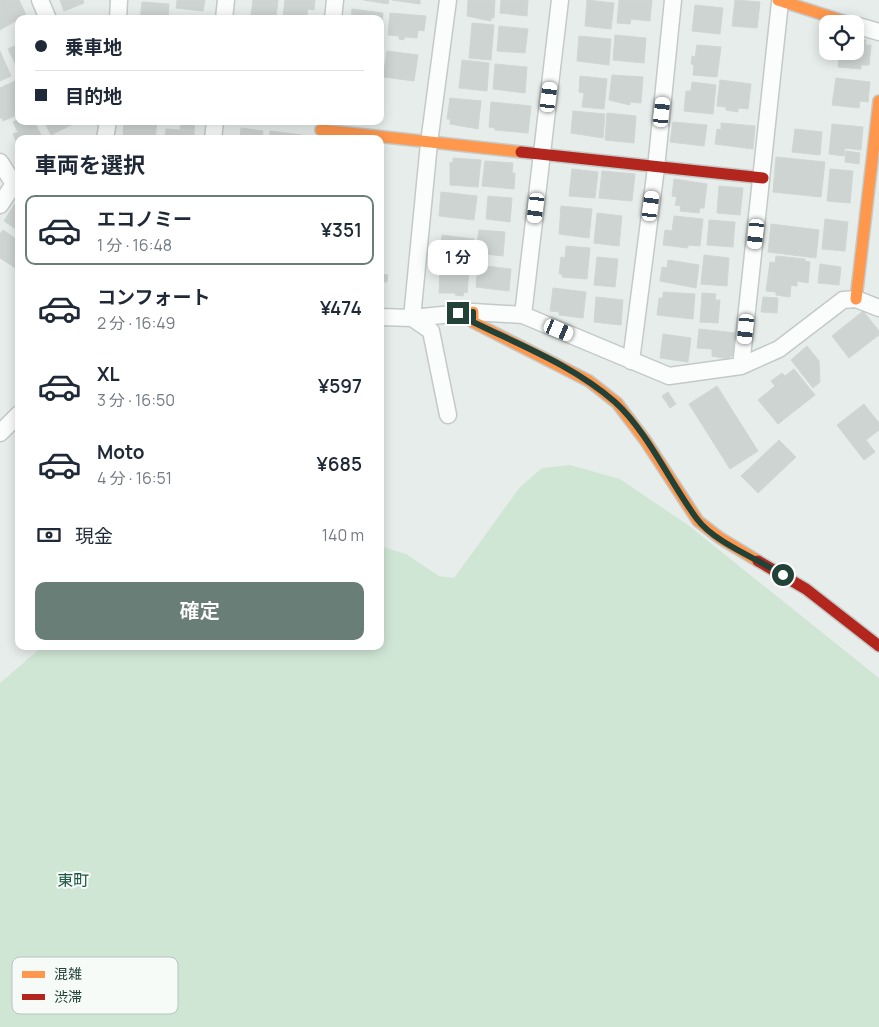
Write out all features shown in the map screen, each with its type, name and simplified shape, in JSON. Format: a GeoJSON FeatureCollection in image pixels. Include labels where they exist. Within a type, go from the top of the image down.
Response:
{"type":"FeatureCollection","features":[{"type":"Feature","properties":{"kind":"street"},"geometry":{"type":"LineString","coordinates":[[40,0],[46,15]]}},
{"type":"Feature","properties":{"kind":"street"},"geometry":{"type":"LineString","coordinates":[[118,15],[119,0]]}},
{"type":"Feature","properties":{"kind":"street"},"geometry":{"type":"LineString","coordinates":[[224,15],[226,0]]}},
{"type":"Feature","properties":{"kind":"street"},"geometry":{"type":"LineString","coordinates":[[333,15],[335,0]]}},
{"type":"Feature","properties":{"kind":"street"},"geometry":{"type":"LineString","coordinates":[[412,318],[429,143],[448,0]]}},
{"type":"Feature","properties":{"kind":"street"},"geometry":{"type":"LineString","coordinates":[[523,315],[560,0]]}},
{"type":"Feature","properties":{"kind":"street"},"geometry":{"type":"LineString","coordinates":[[631,361],[656,168],[673,0]]}},
{"type":"Feature","properties":{"kind":"street"},"geometry":{"type":"LineString","coordinates":[[741,366],[763,178],[779,1],[825,15]]}},
{"type":"Feature","properties":{"kind":"street"},"geometry":{"type":"LineString","coordinates":[[864,27],[879,32]]}},
{"type":"Feature","properties":{"kind":"street"},"geometry":{"type":"LineString","coordinates":[[856,299],[879,101]]}},
{"type":"Feature","properties":{"kind":"street"},"geometry":{"type":"LineString","coordinates":[[321,130],[363,135]]}},
{"type":"Feature","properties":{"kind":"street"},"geometry":{"type":"LineString","coordinates":[[384,138],[763,178]]}},
{"type":"Feature","properties":{"kind":"street"},"geometry":{"type":"LineString","coordinates":[[0,162],[15,183]]}},
{"type":"Feature","properties":{"kind":"street"},"geometry":{"type":"LineString","coordinates":[[0,206],[15,185]]}},
{"type":"Feature","properties":{"kind":"street"},"geometry":{"type":"LineString","coordinates":[[384,316],[412,318],[473,312],[523,315],[670,376],[741,366],[779,349],[843,300],[856,299],[879,308]]}},
{"type":"Feature","properties":{"kind":"street"},"geometry":{"type":"LineString","coordinates":[[473,312],[473,322],[589,381],[617,404],[646,440],[698,521],[720,538],[806,590],[879,646]]}},
{"type":"Feature","properties":{"kind":"street"},"geometry":{"type":"LineString","coordinates":[[412,318],[431,331],[448,415]]}},
{"type":"Feature","properties":{"kind":"street"},"geometry":{"type":"LineString","coordinates":[[0,433],[15,418]]}},
{"type":"Feature","properties":{"kind":"green space"},"geometry":{"type":"Polygon","coordinates":[[[570,465],[620,479],[688,525],[879,678],[879,1027],[0,1027],[0,683],[38,650],[384,650],[384,547],[406,554],[439,576],[454,578],[520,487],[542,468],[570,465]]]}},
{"type":"Feature","properties":{"kind":"building"},"geometry":{"type":"Polygon","coordinates":[[[19,0],[26,15],[15,15],[15,21],[0,30],[0,1],[19,0]]]}},
{"type":"Feature","properties":{"kind":"building"},"geometry":{"type":"Polygon","coordinates":[[[60,0],[83,0],[84,3],[64,11],[60,0]]]}},
{"type":"Feature","properties":{"kind":"building"},"geometry":{"type":"Polygon","coordinates":[[[177,0],[205,0],[203,11],[176,8],[177,0]]]}},
{"type":"Feature","properties":{"kind":"building"},"geometry":{"type":"Polygon","coordinates":[[[253,0],[278,0],[276,15],[251,15],[253,0]]]}},
{"type":"Feature","properties":{"kind":"building"},"geometry":{"type":"Polygon","coordinates":[[[285,0],[315,0],[314,10],[308,9],[307,15],[283,15],[285,0]]]}},
{"type":"Feature","properties":{"kind":"building"},"geometry":{"type":"Polygon","coordinates":[[[364,0],[389,0],[388,4],[364,0]]]}},
{"type":"Feature","properties":{"kind":"building"},"geometry":{"type":"Polygon","coordinates":[[[392,0],[420,0],[420,4],[392,0]]]}},
{"type":"Feature","properties":{"kind":"building"},"geometry":{"type":"Polygon","coordinates":[[[468,0],[495,0],[494,18],[491,18],[491,21],[467,16],[468,0]]]}},
{"type":"Feature","properties":{"kind":"building"},"geometry":{"type":"Polygon","coordinates":[[[501,0],[528,0],[527,16],[500,13],[501,0]]]}},
{"type":"Feature","properties":{"kind":"building"},"geometry":{"type":"Polygon","coordinates":[[[587,0],[614,3],[611,29],[585,26],[587,0]]]}},
{"type":"Feature","properties":{"kind":"building"},"geometry":{"type":"Polygon","coordinates":[[[619,0],[652,0],[650,21],[631,19],[630,24],[617,23],[619,0]]]}},
{"type":"Feature","properties":{"kind":"building"},"geometry":{"type":"Polygon","coordinates":[[[735,0],[760,2],[757,28],[732,26],[735,0]]]}},
{"type":"Feature","properties":{"kind":"building"},"geometry":{"type":"Polygon","coordinates":[[[142,2],[169,4],[168,15],[140,15],[142,2]]]}},
{"type":"Feature","properties":{"kind":"building"},"geometry":{"type":"Polygon","coordinates":[[[695,5],[723,8],[720,34],[692,31],[695,5]]]}},
{"type":"Feature","properties":{"kind":"building"},"geometry":{"type":"Polygon","coordinates":[[[352,9],[383,13],[383,15],[351,15],[352,9]]]}},
{"type":"Feature","properties":{"kind":"building"},"geometry":{"type":"Polygon","coordinates":[[[390,13],[426,16],[424,31],[418,30],[417,38],[404,37],[404,40],[399,39],[399,36],[388,35],[390,13]]]}},
{"type":"Feature","properties":{"kind":"building"},"geometry":{"type":"Polygon","coordinates":[[[472,23],[494,25],[491,60],[469,58],[472,23]]]}},
{"type":"Feature","properties":{"kind":"building"},"geometry":{"type":"Polygon","coordinates":[[[499,26],[528,29],[525,53],[497,51],[499,26]]]}},
{"type":"Feature","properties":{"kind":"building"},"geometry":{"type":"Polygon","coordinates":[[[615,35],[646,38],[644,63],[613,60],[615,35]]]}},
{"type":"Feature","properties":{"kind":"building"},"geometry":{"type":"Polygon","coordinates":[[[579,36],[611,39],[609,65],[577,61],[579,36]]]}},
{"type":"Feature","properties":{"kind":"building"},"geometry":{"type":"Polygon","coordinates":[[[864,40],[866,40],[865,45],[871,45],[869,65],[861,65],[861,69],[838,67],[838,60],[864,60],[864,40]]]}},
{"type":"Feature","properties":{"kind":"building"},"geometry":{"type":"Polygon","coordinates":[[[697,45],[721,47],[717,77],[693,75],[694,65],[691,64],[692,56],[695,57],[697,45]]]}},
{"type":"Feature","properties":{"kind":"building"},"geometry":{"type":"Polygon","coordinates":[[[15,46],[15,63],[8,49],[15,46]]]}},
{"type":"Feature","properties":{"kind":"building"},"geometry":{"type":"Polygon","coordinates":[[[0,51],[11,76],[0,81],[0,51]]]}},
{"type":"Feature","properties":{"kind":"building"},"geometry":{"type":"Polygon","coordinates":[[[387,51],[418,55],[414,81],[384,77],[387,51]]]}},
{"type":"Feature","properties":{"kind":"building"},"geometry":{"type":"Polygon","coordinates":[[[462,60],[489,63],[487,91],[459,88],[462,60]]]}},
{"type":"Feature","properties":{"kind":"building"},"geometry":{"type":"Polygon","coordinates":[[[495,64],[527,67],[525,93],[493,89],[495,64]]]}},
{"type":"Feature","properties":{"kind":"building"},"geometry":{"type":"Polygon","coordinates":[[[612,75],[643,77],[641,103],[630,102],[630,105],[609,100],[612,75]]]}},
{"type":"Feature","properties":{"kind":"building"},"geometry":{"type":"Polygon","coordinates":[[[580,76],[607,79],[604,109],[582,107],[584,93],[579,92],[580,76]]]}},
{"type":"Feature","properties":{"kind":"building"},"geometry":{"type":"Polygon","coordinates":[[[836,78],[870,82],[868,102],[860,101],[859,108],[832,105],[836,78]]]}},
{"type":"Feature","properties":{"kind":"building"},"geometry":{"type":"Polygon","coordinates":[[[720,80],[751,84],[748,109],[738,108],[738,112],[726,110],[726,107],[717,106],[720,80]]]}},
{"type":"Feature","properties":{"kind":"building"},"geometry":{"type":"Polygon","coordinates":[[[15,81],[15,116],[3,121],[0,118],[0,88],[15,81]]]}},
{"type":"Feature","properties":{"kind":"building"},"geometry":{"type":"Polygon","coordinates":[[[692,82],[716,85],[713,114],[684,111],[686,91],[691,91],[692,82]]]}},
{"type":"Feature","properties":{"kind":"building"},"geometry":{"type":"Polygon","coordinates":[[[450,98],[481,101],[478,129],[450,124],[450,119],[447,119],[450,98]]]}},
{"type":"Feature","properties":{"kind":"building"},"geometry":{"type":"Polygon","coordinates":[[[491,102],[531,106],[528,133],[495,130],[495,128],[489,127],[491,102]]]}},
{"type":"Feature","properties":{"kind":"building"},"geometry":{"type":"Polygon","coordinates":[[[573,111],[605,114],[603,138],[571,133],[573,111]]]}},
{"type":"Feature","properties":{"kind":"building"},"geometry":{"type":"Polygon","coordinates":[[[607,113],[636,116],[634,143],[605,140],[607,113]]]}},
{"type":"Feature","properties":{"kind":"building"},"geometry":{"type":"Polygon","coordinates":[[[15,121],[15,125],[36,125],[41,135],[15,135],[15,138],[13,134],[18,132],[13,122],[15,121]]]}},
{"type":"Feature","properties":{"kind":"building"},"geometry":{"type":"Polygon","coordinates":[[[673,122],[707,125],[704,146],[670,142],[673,122]]]}},
{"type":"Feature","properties":{"kind":"building"},"geometry":{"type":"Polygon","coordinates":[[[721,123],[755,126],[753,149],[715,144],[717,129],[721,130],[721,123]]]}},
{"type":"Feature","properties":{"kind":"building"},"geometry":{"type":"Polygon","coordinates":[[[832,124],[863,127],[861,150],[845,148],[844,156],[829,154],[832,124]]]}},
{"type":"Feature","properties":{"kind":"building"},"geometry":{"type":"Polygon","coordinates":[[[46,125],[71,125],[51,135],[46,125]]]}},
{"type":"Feature","properties":{"kind":"building"},"geometry":{"type":"Polygon","coordinates":[[[124,125],[157,125],[155,135],[123,135],[124,125]]]}},
{"type":"Feature","properties":{"kind":"building"},"geometry":{"type":"Polygon","coordinates":[[[181,125],[195,125],[194,131],[180,129],[181,125]]]}},
{"type":"Feature","properties":{"kind":"building"},"geometry":{"type":"Polygon","coordinates":[[[241,128],[263,131],[262,135],[240,135],[241,128]]]}},
{"type":"Feature","properties":{"kind":"building"},"geometry":{"type":"Polygon","coordinates":[[[166,129],[194,131],[194,135],[165,135],[166,129]]]}},
{"type":"Feature","properties":{"kind":"building"},"geometry":{"type":"Polygon","coordinates":[[[795,129],[822,132],[820,155],[792,152],[795,129]]]}},
{"type":"Feature","properties":{"kind":"building"},"geometry":{"type":"Polygon","coordinates":[[[270,131],[302,135],[270,135],[270,131]]]}},
{"type":"Feature","properties":{"kind":"building"},"geometry":{"type":"Polygon","coordinates":[[[846,151],[860,153],[859,164],[845,162],[846,151]]]}},
{"type":"Feature","properties":{"kind":"building"},"geometry":{"type":"Polygon","coordinates":[[[776,157],[825,162],[821,197],[773,192],[776,157]]]}},
{"type":"Feature","properties":{"kind":"building"},"geometry":{"type":"Polygon","coordinates":[[[453,158],[481,160],[478,187],[450,185],[450,162],[453,163],[453,158]]]}},
{"type":"Feature","properties":{"kind":"building"},"geometry":{"type":"Polygon","coordinates":[[[485,161],[513,163],[512,173],[515,173],[514,189],[482,186],[485,161]]]}},
{"type":"Feature","properties":{"kind":"building"},"geometry":{"type":"Polygon","coordinates":[[[572,169],[598,172],[595,198],[569,196],[572,169]]]}},
{"type":"Feature","properties":{"kind":"building"},"geometry":{"type":"Polygon","coordinates":[[[830,169],[853,171],[850,203],[827,201],[830,169]]]}},
{"type":"Feature","properties":{"kind":"building"},"geometry":{"type":"Polygon","coordinates":[[[602,171],[635,174],[632,201],[599,198],[602,171]]]}},
{"type":"Feature","properties":{"kind":"building"},"geometry":{"type":"Polygon","coordinates":[[[674,179],[707,184],[704,208],[700,208],[699,213],[680,211],[681,206],[675,205],[677,197],[672,196],[674,179]]]}},
{"type":"Feature","properties":{"kind":"building"},"geometry":{"type":"Polygon","coordinates":[[[719,186],[743,188],[740,215],[717,213],[719,186]]]}},
{"type":"Feature","properties":{"kind":"building"},"geometry":{"type":"Polygon","coordinates":[[[441,192],[477,196],[474,220],[439,216],[441,192]]]}},
{"type":"Feature","properties":{"kind":"building"},"geometry":{"type":"Polygon","coordinates":[[[488,196],[512,198],[510,222],[486,219],[488,196]]]}},
{"type":"Feature","properties":{"kind":"building"},"geometry":{"type":"Polygon","coordinates":[[[15,204],[15,228],[4,221],[15,204]]]}},
{"type":"Feature","properties":{"kind":"building"},"geometry":{"type":"Polygon","coordinates":[[[561,206],[592,209],[589,238],[559,234],[561,206]]]}},
{"type":"Feature","properties":{"kind":"building"},"geometry":{"type":"Polygon","coordinates":[[[597,213],[622,216],[619,246],[594,243],[597,213]]]}},
{"type":"Feature","properties":{"kind":"building"},"geometry":{"type":"Polygon","coordinates":[[[674,216],[703,219],[700,246],[688,245],[688,248],[663,245],[665,230],[672,231],[674,216]]]}},
{"type":"Feature","properties":{"kind":"building"},"geometry":{"type":"Polygon","coordinates":[[[825,219],[848,222],[845,251],[822,249],[825,219]]]}},
{"type":"Feature","properties":{"kind":"building"},"geometry":{"type":"Polygon","coordinates":[[[709,220],[735,222],[733,247],[707,245],[709,220]]]}},
{"type":"Feature","properties":{"kind":"building"},"geometry":{"type":"Polygon","coordinates":[[[771,224],[819,230],[816,258],[768,252],[771,224]]]}},
{"type":"Feature","properties":{"kind":"building"},"geometry":{"type":"Polygon","coordinates":[[[3,230],[15,238],[15,268],[0,258],[0,234],[3,230]]]}},
{"type":"Feature","properties":{"kind":"building"},"geometry":{"type":"Polygon","coordinates":[[[479,230],[505,232],[503,256],[476,253],[479,230]]]}},
{"type":"Feature","properties":{"kind":"building"},"geometry":{"type":"Polygon","coordinates":[[[442,235],[474,239],[471,262],[435,256],[437,241],[441,242],[442,235]]]}},
{"type":"Feature","properties":{"kind":"building"},"geometry":{"type":"Polygon","coordinates":[[[566,246],[590,248],[587,279],[562,277],[562,274],[559,274],[561,257],[565,258],[566,246]]]}},
{"type":"Feature","properties":{"kind":"building"},"geometry":{"type":"Polygon","coordinates":[[[704,255],[729,258],[727,286],[701,284],[704,255]]]}},
{"type":"Feature","properties":{"kind":"building"},"geometry":{"type":"Polygon","coordinates":[[[776,256],[805,259],[805,261],[810,262],[808,283],[797,281],[797,286],[791,285],[790,297],[766,291],[770,262],[775,263],[776,256]]]}},
{"type":"Feature","properties":{"kind":"building"},"geometry":{"type":"Polygon","coordinates":[[[597,257],[618,259],[615,287],[594,285],[597,257]]]}},
{"type":"Feature","properties":{"kind":"building"},"geometry":{"type":"Polygon","coordinates":[[[668,260],[699,265],[696,288],[660,281],[662,267],[667,268],[668,260]]]}},
{"type":"Feature","properties":{"kind":"building"},"geometry":{"type":"Polygon","coordinates":[[[820,264],[841,267],[839,285],[818,283],[820,264]]]}},
{"type":"Feature","properties":{"kind":"building"},"geometry":{"type":"Polygon","coordinates":[[[478,265],[511,269],[509,291],[476,287],[478,265]]]}},
{"type":"Feature","properties":{"kind":"building"},"geometry":{"type":"Polygon","coordinates":[[[440,266],[469,269],[467,293],[464,292],[463,296],[455,295],[456,293],[439,293],[440,266]]]}},
{"type":"Feature","properties":{"kind":"building"},"geometry":{"type":"Polygon","coordinates":[[[384,274],[388,275],[387,282],[384,282],[384,274]]]}},
{"type":"Feature","properties":{"kind":"building"},"geometry":{"type":"Polygon","coordinates":[[[553,288],[586,292],[583,318],[559,315],[559,312],[550,311],[553,288]]]}},
{"type":"Feature","properties":{"kind":"building"},"geometry":{"type":"Polygon","coordinates":[[[663,292],[695,294],[693,319],[657,315],[659,298],[663,298],[663,292]]]}},
{"type":"Feature","properties":{"kind":"building"},"geometry":{"type":"Polygon","coordinates":[[[702,293],[716,294],[715,300],[720,300],[718,323],[700,322],[702,293]]]}},
{"type":"Feature","properties":{"kind":"building"},"geometry":{"type":"Polygon","coordinates":[[[596,297],[623,300],[621,325],[594,322],[596,297]]]}},
{"type":"Feature","properties":{"kind":"building"},"geometry":{"type":"Polygon","coordinates":[[[763,297],[778,298],[777,313],[761,312],[763,297]]]}},
{"type":"Feature","properties":{"kind":"building"},"geometry":{"type":"Polygon","coordinates":[[[863,311],[879,331],[879,335],[849,358],[832,336],[863,311]]]}},
{"type":"Feature","properties":{"kind":"building"},"geometry":{"type":"Polygon","coordinates":[[[699,329],[736,333],[733,355],[728,359],[712,356],[712,349],[697,348],[699,329]]]}},
{"type":"Feature","properties":{"kind":"building"},"geometry":{"type":"Polygon","coordinates":[[[663,334],[691,338],[688,362],[660,358],[663,334]]]}},
{"type":"Feature","properties":{"kind":"building"},"geometry":{"type":"Polygon","coordinates":[[[807,346],[819,361],[820,382],[813,388],[791,360],[807,346]]]}},
{"type":"Feature","properties":{"kind":"building"},"geometry":{"type":"Polygon","coordinates":[[[794,369],[815,395],[778,424],[758,400],[775,386],[771,381],[782,373],[785,376],[794,369]]]}},
{"type":"Feature","properties":{"kind":"building"},"geometry":{"type":"Polygon","coordinates":[[[717,386],[758,451],[730,469],[689,404],[717,386]]]}},
{"type":"Feature","properties":{"kind":"building"},"geometry":{"type":"Polygon","coordinates":[[[668,392],[676,404],[670,408],[662,396],[668,392]]]}},
{"type":"Feature","properties":{"kind":"building"},"geometry":{"type":"Polygon","coordinates":[[[864,404],[879,423],[879,430],[866,440],[875,452],[864,460],[837,425],[864,404]]]}},
{"type":"Feature","properties":{"kind":"building"},"geometry":{"type":"Polygon","coordinates":[[[779,440],[796,457],[758,493],[741,476],[779,440]]]}},
{"type":"Feature","properties":{"kind":"traffic: slow"},"geometry":{"type":"LineString","coordinates":[[778,0],[825,15]]}},
{"type":"Feature","properties":{"kind":"traffic: slow"},"geometry":{"type":"LineString","coordinates":[[856,299],[879,101]]}},
{"type":"Feature","properties":{"kind":"traffic: slow"},"geometry":{"type":"LineString","coordinates":[[321,130],[366,135]]}},
{"type":"Feature","properties":{"kind":"traffic: slow"},"geometry":{"type":"LineString","coordinates":[[384,137],[521,152]]}},
{"type":"Feature","properties":{"kind":"traffic: slow"},"geometry":{"type":"LineString","coordinates":[[473,312],[473,322],[589,381],[617,403],[645,440],[698,521],[720,538],[758,561]]}},
{"type":"Feature","properties":{"kind":"traffic: jam"},"geometry":{"type":"LineString","coordinates":[[521,152],[763,178]]}},
{"type":"Feature","properties":{"kind":"traffic: jam"},"geometry":{"type":"LineString","coordinates":[[758,561],[806,589],[879,646]]}},
{"type":"Feature","properties":{"kind":"district","name":"東町"},"geometry":{"type":"Point","coordinates":[73,880]}},
{"type":"Feature","properties":{"kind":"route"},"geometry":{"type":"LineString","coordinates":[[458,313],[473,312],[473,322],[542,355],[589,381],[617,404],[646,440],[698,521],[720,538],[783,575]]}}]}
